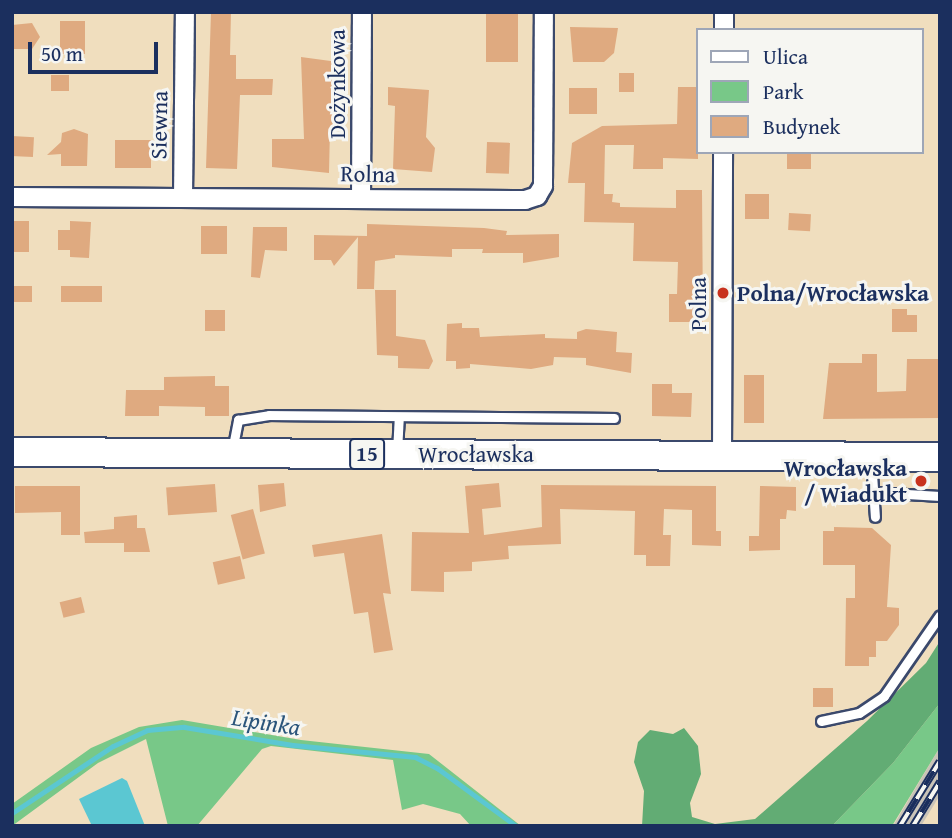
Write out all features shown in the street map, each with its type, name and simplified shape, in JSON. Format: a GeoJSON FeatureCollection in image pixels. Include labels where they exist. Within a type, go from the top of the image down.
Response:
{"type":"FeatureCollection","features":[{"type":"Feature","properties":{"kind":"main road","name":"Wrocławska"},"geometry":{"type":"LineString","coordinates":[[12,452],[940,457]]}},
{"type":"Feature","properties":{"kind":"street","name":"Siewna"},"geometry":{"type":"LineString","coordinates":[[183,197],[185,12]]}},
{"type":"Feature","properties":{"kind":"street","name":"Dożynkowa"},"geometry":{"type":"LineString","coordinates":[[361,198],[362,12]]}},
{"type":"Feature","properties":{"kind":"street","name":"Rolna"},"geometry":{"type":"LineString","coordinates":[[12,197],[525,200],[537,196],[543,186],[544,12]]}},
{"type":"Feature","properties":{"kind":"street","name":"Polna"},"geometry":{"type":"LineString","coordinates":[[722,456],[723,154]]}},
{"type":"Feature","properties":{"kind":"lane"},"geometry":{"type":"LineString","coordinates":[[232,453],[238,420],[269,415],[614,418]]}},
{"type":"Feature","properties":{"kind":"lane"},"geometry":{"type":"LineString","coordinates":[[397,454],[399,418]]}},
{"type":"Feature","properties":{"kind":"lane"},"geometry":{"type":"LineString","coordinates":[[871,456],[875,517]]}},
{"type":"Feature","properties":{"kind":"lane"},"geometry":{"type":"LineString","coordinates":[[874,492],[940,496]]}},
{"type":"Feature","properties":{"kind":"lane"},"geometry":{"type":"LineString","coordinates":[[821,721],[859,713],[884,695],[940,615]]}},
{"type":"Feature","properties":{"kind":"shaded area"},"geometry":{"type":"Polygon","coordinates":[[[940,747],[940,795],[921,826],[893,826],[940,747]]]}},
{"type":"Feature","properties":{"kind":"green space"},"geometry":{"type":"Polygon","coordinates":[[[940,641],[940,703],[893,763],[832,826],[642,826],[644,791],[634,762],[638,742],[650,730],[673,734],[684,728],[698,746],[701,774],[690,803],[692,817],[715,824],[755,819],[867,721],[926,663],[940,641]]]}},
{"type":"Feature","properties":{"kind":"green space"},"geometry":{"type":"Polygon","coordinates":[[[940,703],[940,747],[892,826],[832,826],[893,763],[940,703]]]}},
{"type":"Feature","properties":{"kind":"green space"},"geometry":{"type":"Polygon","coordinates":[[[182,720],[301,740],[429,754],[521,826],[471,826],[460,814],[423,804],[402,810],[393,760],[271,746],[262,749],[197,826],[168,826],[146,739],[98,763],[12,826],[12,804],[91,748],[139,727],[182,720]]]}},
{"type":"Feature","properties":{"kind":"water"},"geometry":{"type":"Polygon","coordinates":[[[122,778],[127,781],[145,826],[92,826],[79,799],[122,778]]]}},
{"type":"Feature","properties":{"kind":"building"},"geometry":{"type":"Polygon","coordinates":[[[211,12],[231,12],[230,55],[236,55],[236,79],[273,79],[272,95],[240,95],[237,169],[206,168],[211,12]]]}},
{"type":"Feature","properties":{"kind":"building"},"geometry":{"type":"Polygon","coordinates":[[[486,12],[518,12],[518,62],[486,62],[486,12]]]}},
{"type":"Feature","properties":{"kind":"building"},"geometry":{"type":"Polygon","coordinates":[[[60,21],[85,21],[85,54],[60,54],[60,21]]]}},
{"type":"Feature","properties":{"kind":"building"},"geometry":{"type":"Polygon","coordinates":[[[32,23],[40,37],[32,49],[12,49],[12,25],[32,23]]]}},
{"type":"Feature","properties":{"kind":"building"},"geometry":{"type":"Polygon","coordinates":[[[570,27],[618,28],[614,53],[604,62],[573,62],[570,27]]]}},
{"type":"Feature","properties":{"kind":"building"},"geometry":{"type":"Polygon","coordinates":[[[301,57],[338,62],[337,130],[330,129],[329,173],[272,167],[272,139],[304,139],[301,57]]]}},
{"type":"Feature","properties":{"kind":"building"},"geometry":{"type":"Polygon","coordinates":[[[619,73],[634,73],[634,92],[619,92],[619,73]]]}},
{"type":"Feature","properties":{"kind":"building"},"geometry":{"type":"Polygon","coordinates":[[[51,75],[69,75],[69,91],[51,91],[51,75]]]}},
{"type":"Feature","properties":{"kind":"building"},"geometry":{"type":"Polygon","coordinates":[[[388,87],[429,90],[426,137],[435,148],[432,172],[393,169],[395,106],[388,105],[388,87]]]}},
{"type":"Feature","properties":{"kind":"building"},"geometry":{"type":"Polygon","coordinates":[[[678,87],[696,87],[698,159],[663,158],[663,169],[633,169],[634,145],[605,145],[604,194],[613,194],[612,202],[620,203],[620,207],[676,208],[676,190],[702,190],[703,322],[669,322],[669,294],[677,294],[678,262],[633,261],[634,223],[584,222],[585,183],[568,183],[572,143],[602,126],[677,124],[678,87]]]}},
{"type":"Feature","properties":{"kind":"building"},"geometry":{"type":"Polygon","coordinates":[[[569,88],[597,88],[597,114],[569,114],[569,88]]]}},
{"type":"Feature","properties":{"kind":"building"},"geometry":{"type":"Polygon","coordinates":[[[74,129],[88,134],[87,166],[61,166],[61,154],[47,155],[61,142],[62,133],[74,129]]]}},
{"type":"Feature","properties":{"kind":"building"},"geometry":{"type":"Polygon","coordinates":[[[12,136],[34,137],[33,157],[12,156],[12,136]]]}},
{"type":"Feature","properties":{"kind":"building"},"geometry":{"type":"Polygon","coordinates":[[[115,140],[151,140],[151,168],[115,168],[115,140]]]}},
{"type":"Feature","properties":{"kind":"building"},"geometry":{"type":"Polygon","coordinates":[[[487,142],[510,143],[509,174],[486,173],[487,142]]]}},
{"type":"Feature","properties":{"kind":"building"},"geometry":{"type":"Polygon","coordinates":[[[787,154],[811,154],[811,169],[787,169],[787,154]]]}},
{"type":"Feature","properties":{"kind":"building"},"geometry":{"type":"Polygon","coordinates":[[[745,194],[769,194],[769,219],[745,219],[745,194]]]}},
{"type":"Feature","properties":{"kind":"building"},"geometry":{"type":"Polygon","coordinates":[[[789,213],[811,214],[810,231],[788,230],[789,213]]]}},
{"type":"Feature","properties":{"kind":"building"},"geometry":{"type":"Polygon","coordinates":[[[12,221],[29,221],[29,252],[12,252],[12,221]]]}},
{"type":"Feature","properties":{"kind":"building"},"geometry":{"type":"Polygon","coordinates":[[[70,221],[91,222],[89,258],[70,257],[70,250],[58,250],[58,230],[70,230],[70,221]]]}},
{"type":"Feature","properties":{"kind":"building"},"geometry":{"type":"Polygon","coordinates":[[[367,224],[484,228],[507,231],[506,235],[559,234],[559,257],[523,263],[523,253],[482,253],[483,249],[452,249],[452,257],[395,255],[395,258],[375,261],[374,289],[357,289],[358,237],[334,266],[331,260],[314,260],[314,235],[367,236],[367,224]]]}},
{"type":"Feature","properties":{"kind":"building"},"geometry":{"type":"Polygon","coordinates":[[[201,226],[227,226],[227,254],[201,254],[201,226]]]}},
{"type":"Feature","properties":{"kind":"building"},"geometry":{"type":"Polygon","coordinates":[[[253,227],[287,227],[287,251],[265,250],[260,278],[251,277],[253,227]]]}},
{"type":"Feature","properties":{"kind":"building"},"geometry":{"type":"Polygon","coordinates":[[[12,286],[32,286],[32,302],[12,302],[12,286]]]}},
{"type":"Feature","properties":{"kind":"building"},"geometry":{"type":"Polygon","coordinates":[[[61,286],[102,286],[102,302],[61,302],[61,286]]]}},
{"type":"Feature","properties":{"kind":"building"},"geometry":{"type":"Polygon","coordinates":[[[375,290],[396,290],[396,336],[425,340],[433,361],[429,369],[398,368],[398,356],[377,355],[375,290]]]}},
{"type":"Feature","properties":{"kind":"building"},"geometry":{"type":"Polygon","coordinates":[[[892,309],[907,309],[907,315],[917,315],[917,332],[892,332],[892,309]]]}},
{"type":"Feature","properties":{"kind":"building"},"geometry":{"type":"Polygon","coordinates":[[[205,310],[225,310],[225,331],[205,331],[205,310]]]}},
{"type":"Feature","properties":{"kind":"building"},"geometry":{"type":"Polygon","coordinates":[[[462,323],[462,328],[479,328],[480,337],[545,334],[545,338],[577,339],[577,332],[586,329],[617,332],[616,352],[632,353],[631,373],[586,365],[586,358],[554,357],[553,365],[531,369],[470,364],[470,368],[456,369],[456,361],[446,361],[447,324],[462,323]]]}},
{"type":"Feature","properties":{"kind":"building"},"geometry":{"type":"Polygon","coordinates":[[[862,354],[877,354],[877,392],[906,391],[907,359],[940,359],[940,418],[823,419],[829,363],[862,363],[862,354]]]}},
{"type":"Feature","properties":{"kind":"building"},"geometry":{"type":"Polygon","coordinates":[[[744,375],[764,375],[764,423],[744,423],[744,375]]]}},
{"type":"Feature","properties":{"kind":"building"},"geometry":{"type":"Polygon","coordinates":[[[215,376],[215,386],[229,386],[229,416],[205,416],[205,407],[159,406],[159,416],[125,416],[126,390],[164,390],[164,377],[215,376]]]}},
{"type":"Feature","properties":{"kind":"building"},"geometry":{"type":"Polygon","coordinates":[[[652,384],[672,384],[672,393],[692,393],[691,417],[652,416],[652,384]]]}},
{"type":"Feature","properties":{"kind":"building"},"geometry":{"type":"Polygon","coordinates":[[[284,483],[286,506],[260,512],[258,485],[284,483]]]}},
{"type":"Feature","properties":{"kind":"building"},"geometry":{"type":"Polygon","coordinates":[[[499,483],[501,507],[482,509],[484,535],[542,527],[541,485],[716,486],[716,531],[721,531],[721,546],[692,545],[692,510],[664,509],[663,535],[671,535],[670,566],[646,566],[646,555],[634,555],[635,511],[560,509],[561,544],[508,546],[509,559],[472,562],[472,571],[444,572],[444,592],[411,591],[412,532],[469,533],[465,486],[499,483]]]}},
{"type":"Feature","properties":{"kind":"building"},"geometry":{"type":"Polygon","coordinates":[[[215,484],[217,512],[168,515],[166,487],[215,484]]]}},
{"type":"Feature","properties":{"kind":"building"},"geometry":{"type":"Polygon","coordinates":[[[15,486],[80,486],[80,535],[61,535],[61,512],[15,513],[15,486]]]}},
{"type":"Feature","properties":{"kind":"building"},"geometry":{"type":"Polygon","coordinates":[[[760,486],[796,487],[796,511],[787,510],[786,519],[780,519],[780,550],[749,551],[749,536],[759,536],[760,486]]]}},
{"type":"Feature","properties":{"kind":"building"},"geometry":{"type":"Polygon","coordinates":[[[253,509],[265,553],[243,559],[231,515],[253,509]]]}},
{"type":"Feature","properties":{"kind":"building"},"geometry":{"type":"Polygon","coordinates":[[[137,515],[137,528],[145,528],[150,552],[124,552],[124,543],[85,543],[84,532],[114,529],[114,517],[137,515]]]}},
{"type":"Feature","properties":{"kind":"building"},"geometry":{"type":"Polygon","coordinates":[[[834,527],[872,528],[891,545],[887,607],[899,608],[899,625],[887,641],[876,641],[876,657],[869,657],[869,666],[845,666],[846,598],[855,598],[855,565],[823,565],[823,531],[834,531],[834,527]]]}},
{"type":"Feature","properties":{"kind":"building"},"geometry":{"type":"Polygon","coordinates":[[[382,534],[391,594],[383,593],[393,650],[374,653],[368,612],[354,614],[344,553],[314,557],[312,545],[382,534]]]}},
{"type":"Feature","properties":{"kind":"building"},"geometry":{"type":"Polygon","coordinates":[[[240,556],[245,578],[218,585],[213,562],[240,556]]]}},
{"type":"Feature","properties":{"kind":"building"},"geometry":{"type":"Polygon","coordinates":[[[81,597],[85,613],[64,618],[60,602],[81,597]]]}},
{"type":"Feature","properties":{"kind":"building"},"geometry":{"type":"Polygon","coordinates":[[[813,688],[833,688],[833,707],[813,707],[813,688]]]}},
{"type":"Feature","properties":{"kind":"waterway","name":"Lipinka"},"geometry":{"type":"LineString","coordinates":[[12,813],[113,746],[147,730],[184,727],[293,745],[415,757],[437,768],[516,826]]}},
{"type":"Feature","properties":{"kind":"railway"},"geometry":{"type":"LineString","coordinates":[[900,826],[940,761]]}},
{"type":"Feature","properties":{"kind":"railway"},"geometry":{"type":"LineString","coordinates":[[913,826],[940,782]]}},
{"type":"Feature","properties":{"kind":"place","name":"Polna/Wrocławska"},"geometry":{"type":"Point","coordinates":[723,293]}},
{"type":"Feature","properties":{"kind":"place","name":"Wrocławska / Wiadukt"},"geometry":{"type":"Point","coordinates":[921,481]}}]}
